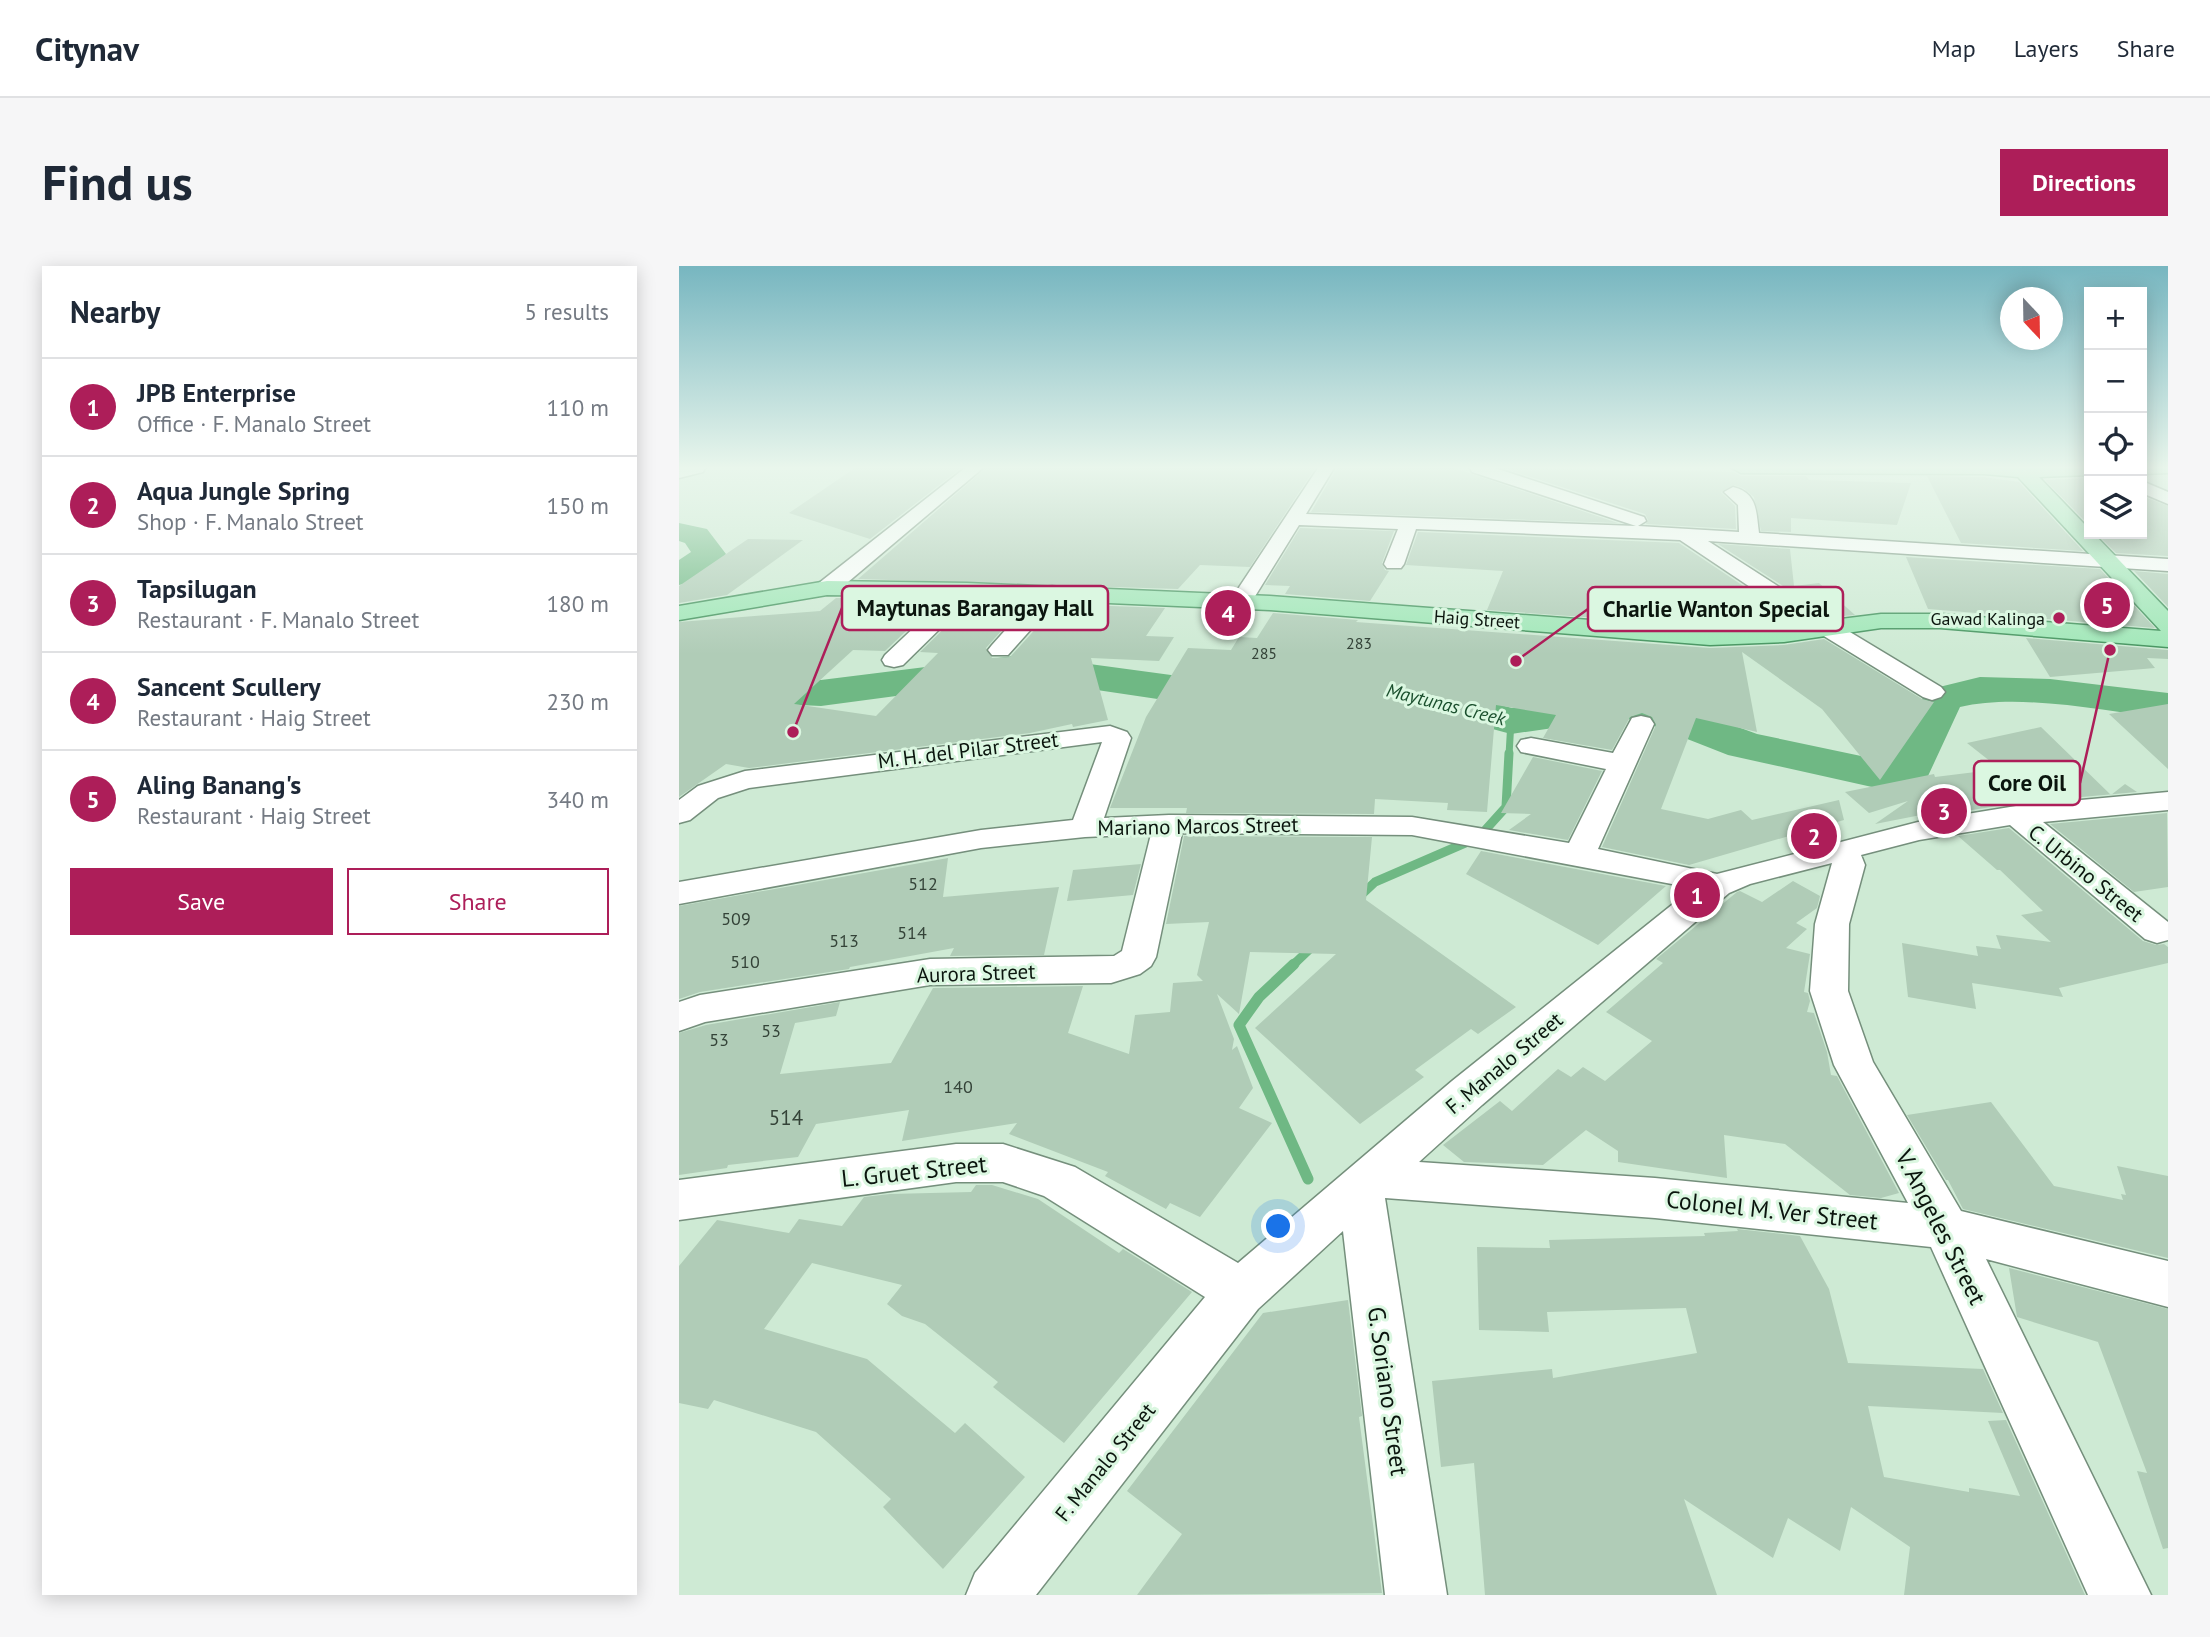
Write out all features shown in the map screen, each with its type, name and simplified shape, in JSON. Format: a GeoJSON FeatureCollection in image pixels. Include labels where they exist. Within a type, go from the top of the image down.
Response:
{"type":"FeatureCollection","features":[{"type":"Feature","properties":{"kind":"main road"},"geometry":{"type":"LineString","coordinates":[[2080,530],[2168,625]]}},
{"type":"Feature","properties":{"kind":"main road","name":"Haig Street"},"geometry":{"type":"LineString","coordinates":[[679,613],[827,588],[962,595],[1052,592],[1241,601],[1710,637],[1746,637],[1881,621],[1940,621],[2168,639]]}},
{"type":"Feature","properties":{"kind":"street"},"geometry":{"type":"LineString","coordinates":[[827,588],[899,530]]}},
{"type":"Feature","properties":{"kind":"street"},"geometry":{"type":"LineString","coordinates":[[1241,601],[1288,530]]}},
{"type":"Feature","properties":{"kind":"street"},"geometry":{"type":"LineString","coordinates":[[1394,564],[1407,530]]}},
{"type":"Feature","properties":{"kind":"street"},"geometry":{"type":"LineString","coordinates":[[1575,530],[1685,534],[2168,565]]}},
{"type":"Feature","properties":{"kind":"street"},"geometry":{"type":"LineString","coordinates":[[1673,530],[1685,534],[1827,628],[1932,692]]}},
{"type":"Feature","properties":{"kind":"street"},"geometry":{"type":"LineString","coordinates":[[1749,530],[1749,538]]}},
{"type":"Feature","properties":{"kind":"street"},"geometry":{"type":"LineString","coordinates":[[1000,650],[1052,592]]}},
{"type":"Feature","properties":{"kind":"street"},"geometry":{"type":"LineString","coordinates":[[927,661],[894,660],[962,595],[1006,602]]}},
{"type":"Feature","properties":{"kind":"street"},"geometry":{"type":"LineString","coordinates":[[1579,855],[1641,724]]}},
{"type":"Feature","properties":{"kind":"street","name":"M. H. del Pilar Street"},"geometry":{"type":"LineString","coordinates":[[679,814],[709,792],[725,785],[906,758],[1110,734],[1117,738],[1085,828]]}},
{"type":"Feature","properties":{"kind":"street"},"geometry":{"type":"LineString","coordinates":[[1531,746],[1621,763]]}},
{"type":"Feature","properties":{"kind":"street","name":"F. Manalo Street"},"geometry":{"type":"LineString","coordinates":[[997,1595],[1241,1293],[1467,1093],[1717,886],[1738,877],[1918,831],[2015,815],[2168,801]]}},
{"type":"Feature","properties":{"kind":"street","name":"C. Urbino Street"},"geometry":{"type":"LineString","coordinates":[[2015,815],[2157,931]]}},
{"type":"Feature","properties":{"kind":"street","name":"Mariano Marcos Street"},"geometry":{"type":"LineString","coordinates":[[679,893],[981,839],[1085,828],[1169,824],[1412,826],[1508,841],[1697,878],[1717,886]]}},
{"type":"Feature","properties":{"kind":"street","name":"Aurora Street"},"geometry":{"type":"LineString","coordinates":[[679,1017],[700,1009],[930,972],[1111,970],[1127,965],[1138,957],[1169,824]]}},
{"type":"Feature","properties":{"kind":"street","name":"V. Angeles Street"},"geometry":{"type":"LineString","coordinates":[[1838,851],[1847,858],[1849,865],[1832,924],[1829,991],[1854,1065],[1946,1228],[2120,1595]]}},
{"type":"Feature","properties":{"kind":"street","name":"L. Gruet Street"},"geometry":{"type":"LineString","coordinates":[[679,1200],[956,1163],[1003,1163],[1059,1181],[1241,1293]]}},
{"type":"Feature","properties":{"kind":"street","name":"Colonel M. Ver Street"},"geometry":{"type":"LineString","coordinates":[[1365,1182],[1655,1198],[1946,1228],[2168,1283]]}},
{"type":"Feature","properties":{"kind":"street","name":"G. Soriano Street"},"geometry":{"type":"LineString","coordinates":[[1365,1182],[1416,1595]]}},
{"type":"Feature","properties":{"kind":"building"},"geometry":{"type":"Polygon","coordinates":[[[842,530],[882,530],[870,539],[842,530]]]}},
{"type":"Feature","properties":{"kind":"building"},"geometry":{"type":"Polygon","coordinates":[[[914,530],[1274,530],[1250,567],[1200,565],[1178,589],[858,579],[914,530]]]}},
{"type":"Feature","properties":{"kind":"building"},"geometry":{"type":"Polygon","coordinates":[[[1299,530],[1394,531],[1382,563],[1385,570],[1389,571],[1370,601],[1285,594],[1290,586],[1265,585],[1299,530]]]}},
{"type":"Feature","properties":{"kind":"building"},"geometry":{"type":"Polygon","coordinates":[[[1791,530],[1791,532],[1761,531],[1791,530]]]}},
{"type":"Feature","properties":{"kind":"building"},"geometry":{"type":"Polygon","coordinates":[[[1954,530],[2064,530],[2083,551],[1961,543],[1954,530]]]}},
{"type":"Feature","properties":{"kind":"building"},"geometry":{"type":"Polygon","coordinates":[[[2147,530],[2168,530],[2168,556],[2116,553],[2102,539],[2147,539],[2147,530]]]}},
{"type":"Feature","properties":{"kind":"building"},"geometry":{"type":"Polygon","coordinates":[[[1418,532],[1679,543],[1797,622],[1710,626],[1487,610],[1503,571],[1406,565],[1418,532]]]}},
{"type":"Feature","properties":{"kind":"building"},"geometry":{"type":"Polygon","coordinates":[[[748,539],[803,540],[727,595],[679,603],[679,586],[748,539]]]}},
{"type":"Feature","properties":{"kind":"building"},"geometry":{"type":"Polygon","coordinates":[[[1718,544],[1790,549],[1794,586],[1819,583],[1855,615],[1831,617],[1718,544]]]}},
{"type":"Feature","properties":{"kind":"building"},"geometry":{"type":"Polygon","coordinates":[[[1906,557],[2100,569],[2155,628],[1928,609],[1906,557]]]}},
{"type":"Feature","properties":{"kind":"building"},"geometry":{"type":"Polygon","coordinates":[[[2134,571],[2168,574],[2168,607],[2134,571]]]}},
{"type":"Feature","properties":{"kind":"building"},"geometry":{"type":"Polygon","coordinates":[[[836,598],[940,599],[885,651],[853,650],[794,704],[876,716],[938,653],[920,652],[963,610],[1014,610],[1019,602],[1027,602],[986,648],[992,658],[1010,657],[1058,604],[1165,608],[1146,636],[1174,637],[1159,661],[1091,658],[1108,720],[1030,733],[749,768],[726,764],[679,797],[679,622],[820,611],[836,598]]]}},
{"type":"Feature","properties":{"kind":"building"},"geometry":{"type":"Polygon","coordinates":[[[1273,613],[1358,620],[1356,622],[1710,648],[1784,645],[1824,639],[1922,699],[1934,702],[1880,780],[1822,709],[1742,652],[1757,732],[1696,718],[1661,809],[1708,819],[1741,810],[1752,820],[1839,800],[1844,820],[1689,865],[1602,847],[1656,725],[1652,717],[1642,713],[1630,717],[1612,750],[1543,738],[1556,715],[1496,705],[1487,812],[1447,810],[1448,803],[1375,799],[1374,814],[1186,813],[1187,808],[1110,808],[1146,717],[1188,648],[1231,650],[1239,637],[1257,638],[1273,613]]]}},
{"type":"Feature","properties":{"kind":"building"},"geometry":{"type":"Polygon","coordinates":[[[2026,638],[2168,650],[2168,659],[2147,658],[2155,668],[2050,677],[2026,638]]]}},
{"type":"Feature","properties":{"kind":"building"},"geometry":{"type":"Polygon","coordinates":[[[2168,704],[2168,769],[2109,714],[2168,704]]]}},
{"type":"Feature","properties":{"kind":"building"},"geometry":{"type":"Polygon","coordinates":[[[2041,727],[2110,794],[2016,803],[1935,816],[1931,813],[1875,824],[1908,801],[1869,813],[1845,792],[1934,774],[1935,777],[2000,769],[1967,743],[2041,727]]]}},
{"type":"Feature","properties":{"kind":"building"},"geometry":{"type":"Polygon","coordinates":[[[1533,757],[1602,771],[1568,840],[1509,830],[1531,814],[1501,813],[1533,757]]]}},
{"type":"Feature","properties":{"kind":"building"},"geometry":{"type":"Polygon","coordinates":[[[2125,784],[2137,792],[2112,794],[2125,784]]]}},
{"type":"Feature","properties":{"kind":"building"},"geometry":{"type":"Polygon","coordinates":[[[2167,813],[2168,887],[2134,892],[2050,824],[2167,813]]]}},
{"type":"Feature","properties":{"kind":"building"},"geometry":{"type":"Polygon","coordinates":[[[2009,828],[2143,941],[2168,947],[2168,963],[2059,988],[2063,997],[1972,983],[1976,1009],[1908,997],[1902,943],[1978,956],[1976,946],[2001,949],[1996,935],[2051,942],[2021,915],[2043,911],[2000,870],[1958,836],[2009,828]]]}},
{"type":"Feature","properties":{"kind":"building"},"geometry":{"type":"Polygon","coordinates":[[[1184,836],[1372,837],[1366,900],[1516,1007],[1478,1034],[1471,1029],[1415,1070],[1424,1077],[1360,1124],[1255,1028],[1336,954],[1250,952],[1239,1014],[1217,994],[1234,1039],[1232,1050],[1237,1046],[1253,1088],[1239,1108],[1272,1123],[1200,1217],[1170,1203],[1166,1209],[1105,1176],[1108,1172],[1009,1134],[1017,1123],[902,1141],[909,1110],[816,1124],[798,1157],[728,1165],[727,1168],[679,1175],[679,1033],[706,1025],[840,1002],[836,1016],[795,1023],[780,1074],[891,1063],[933,988],[1083,986],[1068,1033],[1129,1054],[1135,1015],[1170,1012],[1173,983],[1203,981],[1197,975],[1209,922],[1166,924],[1184,836]]]}},
{"type":"Feature","properties":{"kind":"building"},"geometry":{"type":"Polygon","coordinates":[[[1481,851],[1666,886],[1598,945],[1466,874],[1481,851]]]}},
{"type":"Feature","properties":{"kind":"building"},"geometry":{"type":"Polygon","coordinates":[[[948,858],[943,897],[1059,887],[1044,955],[950,956],[954,948],[849,969],[700,992],[679,999],[679,906],[948,858]]]}},
{"type":"Feature","properties":{"kind":"building"},"geometry":{"type":"Polygon","coordinates":[[[1141,864],[1133,895],[1067,901],[1073,870],[1141,864]]]}},
{"type":"Feature","properties":{"kind":"building"},"geometry":{"type":"Polygon","coordinates":[[[1793,881],[1820,896],[1817,908],[1796,923],[1807,929],[1786,948],[1810,954],[1804,992],[1808,993],[1810,1001],[1807,1012],[1814,1013],[1827,1052],[1831,1075],[1837,1076],[1899,1193],[1881,1198],[1850,1195],[1785,1144],[1724,1135],[1727,1178],[1618,1162],[1618,1151],[1586,1130],[1543,1165],[1464,1162],[1443,1145],[1500,1101],[1512,1111],[1558,1069],[1571,1077],[1583,1067],[1605,1081],[1652,1041],[1606,1012],[1663,963],[1656,959],[1737,892],[1762,902],[1793,881]]]}},
{"type":"Feature","properties":{"kind":"building"},"geometry":{"type":"Polygon","coordinates":[[[1991,1102],[2054,1186],[2123,1200],[2121,1194],[2126,1195],[2117,1166],[2168,1176],[2168,1258],[1963,1209],[1907,1115],[1991,1102]]]}},
{"type":"Feature","properties":{"kind":"building"},"geometry":{"type":"Polygon","coordinates":[[[976,1185],[992,1185],[1038,1199],[1119,1253],[1123,1249],[1192,1292],[1064,1443],[993,1387],[998,1382],[925,1324],[902,1316],[887,1304],[902,1285],[812,1263],[764,1329],[867,1359],[955,1433],[965,1423],[1025,1477],[943,1569],[883,1507],[891,1499],[816,1432],[714,1400],[708,1409],[679,1403],[679,1266],[717,1220],[789,1233],[799,1219],[842,1226],[864,1197],[971,1192],[976,1185]]]}},
{"type":"Feature","properties":{"kind":"building"},"geometry":{"type":"Polygon","coordinates":[[[1737,1229],[1800,1236],[1829,1289],[1848,1363],[1983,1369],[2003,1413],[1868,1406],[1884,1477],[1969,1492],[1969,1488],[2020,1496],[1988,1421],[2006,1420],[2085,1595],[1904,1595],[1910,1547],[1851,1507],[1840,1551],[1788,1518],[1773,1558],[1684,1499],[1717,1595],[1485,1595],[1474,1463],[1441,1467],[1432,1381],[1552,1369],[1553,1378],[1697,1353],[1686,1308],[1547,1312],[1549,1332],[1479,1330],[1477,1247],[1550,1248],[1549,1240],[1705,1236],[1704,1233],[1738,1231],[1737,1229]]]}},
{"type":"Feature","properties":{"kind":"building"},"geometry":{"type":"Polygon","coordinates":[[[2009,1268],[2168,1309],[2168,1548],[2163,1549],[2137,1471],[2147,1473],[2098,1342],[2017,1317],[2009,1268]]]}},
{"type":"Feature","properties":{"kind":"building"},"geometry":{"type":"Polygon","coordinates":[[[1348,1300],[1362,1416],[1359,1417],[1382,1593],[1137,1595],[1182,1534],[1127,1491],[1263,1313],[1348,1300]]]}},
{"type":"Feature","properties":{"kind":"waterway","name":"Maytunas Creek"},"geometry":{"type":"LineString","coordinates":[[679,532],[696,536],[710,554],[679,575]]}},
{"type":"Feature","properties":{"kind":"waterway","name":"Maytunas Creek"},"geometry":{"type":"LineString","coordinates":[[679,655],[696,657],[752,685],[779,691],[821,693],[1023,667],[1171,688],[1243,684]]}},
{"type":"Feature","properties":{"kind":"waterway","name":"Maytunas Creek"},"geometry":{"type":"LineString","coordinates":[[1419,696],[1511,721],[1622,705],[1655,711],[1744,745],[1881,775],[1911,766],[1942,699],[1980,690],[2050,692],[2168,706]]}},
{"type":"Feature","properties":{"kind":"waterway"},"geometry":{"type":"LineString","coordinates":[[1509,755],[1511,721]]}},
{"type":"Feature","properties":{"kind":"waterway"},"geometry":{"type":"LineString","coordinates":[[1359,897],[1375,882],[1479,837],[1506,807],[1509,753]]}},
{"type":"Feature","properties":{"kind":"waterway"},"geometry":{"type":"LineString","coordinates":[[1292,966],[1315,944]]}},
{"type":"Feature","properties":{"kind":"waterway"},"geometry":{"type":"LineString","coordinates":[[1294,964],[1259,997],[1239,1025],[1308,1179]]}},
{"type":"Feature","properties":{"kind":"place","name":"Aling Banang's"},"geometry":{"type":"Point","coordinates":[2107,605]}},
{"type":"Feature","properties":{"kind":"place","name":"Sancent Scullery"},"geometry":{"type":"Point","coordinates":[1228,613]}},
{"type":"Feature","properties":{"kind":"place","name":"Gawad Kalinga"},"geometry":{"type":"Point","coordinates":[2059,618]}},
{"type":"Feature","properties":{"kind":"place","name":"Core Oil"},"geometry":{"type":"Point","coordinates":[2110,650]}},
{"type":"Feature","properties":{"kind":"place","name":"Charlie Wanton Special"},"geometry":{"type":"Point","coordinates":[1516,661]}},
{"type":"Feature","properties":{"kind":"place","name":"Maytunas Barangay Hall"},"geometry":{"type":"Point","coordinates":[793,732]}},
{"type":"Feature","properties":{"kind":"place","name":"Tapsilugan"},"geometry":{"type":"Point","coordinates":[1944,811]}},
{"type":"Feature","properties":{"kind":"place","name":"Aqua Jungle Spring"},"geometry":{"type":"Point","coordinates":[1814,836]}},
{"type":"Feature","properties":{"kind":"place","name":"JPB Enterprise"},"geometry":{"type":"Point","coordinates":[1697,895]}}]}
